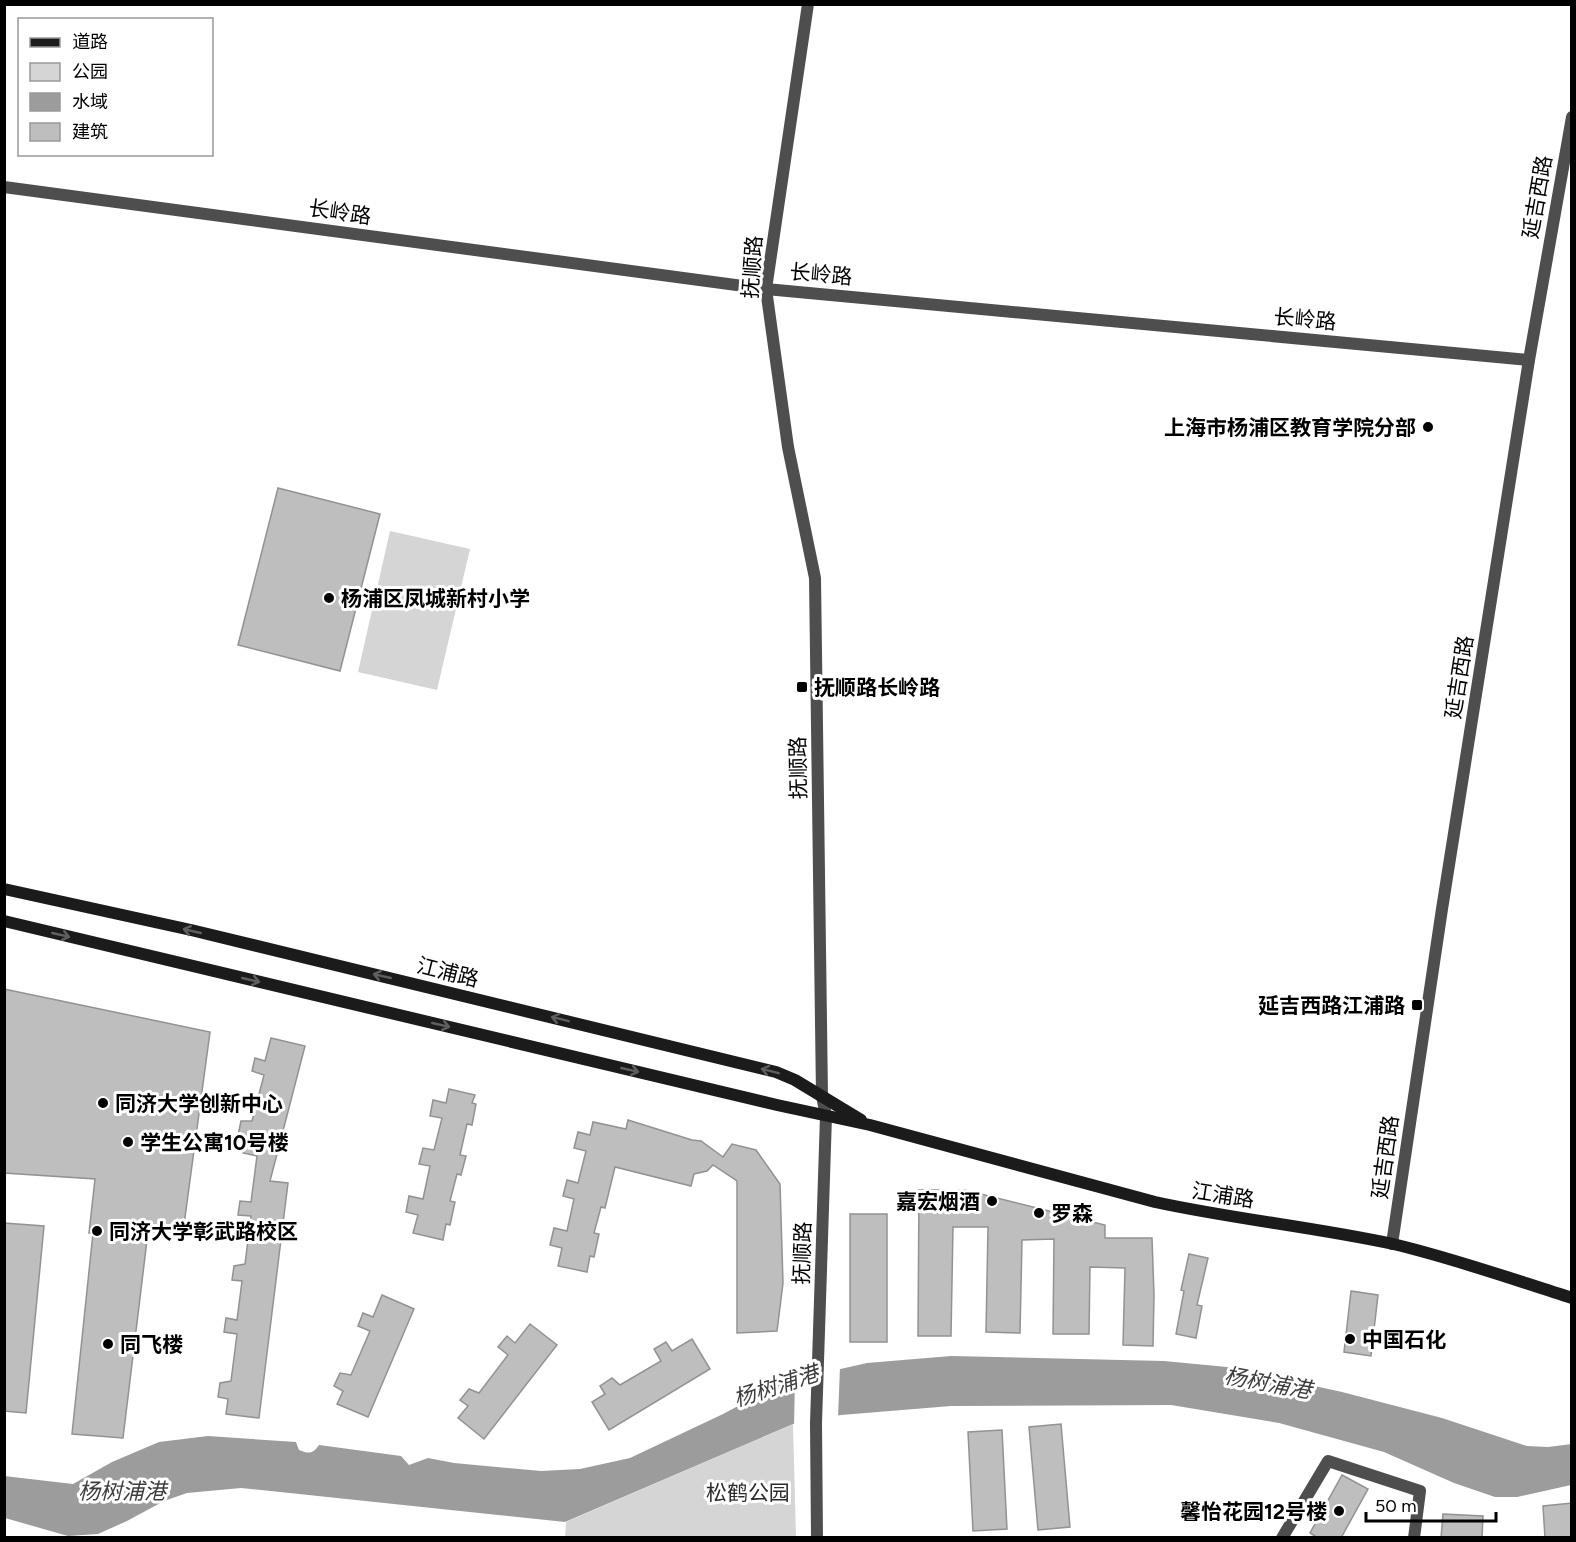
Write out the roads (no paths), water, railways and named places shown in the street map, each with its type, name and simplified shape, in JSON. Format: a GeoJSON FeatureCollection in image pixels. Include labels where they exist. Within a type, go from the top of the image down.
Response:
{"type":"FeatureCollection","features":[{"type":"Feature","properties":{"kind":"main road","name":"江浦路"},"geometry":{"type":"LineString","coordinates":[[4,889],[191,930],[776,1072],[795,1080],[870,1125]]}},
{"type":"Feature","properties":{"kind":"main road","name":"江浦路"},"geometry":{"type":"LineString","coordinates":[[4,921],[870,1125],[1155,1202],[1392,1244],[1572,1298]]}},
{"type":"Feature","properties":{"kind":"street","name":"抚顺路"},"geometry":{"type":"LineString","coordinates":[[808,4],[766,289],[788,447],[815,578],[822,1096],[826,1116],[817,1372],[817,1538]]}},
{"type":"Feature","properties":{"kind":"street","name":"延吉西路"},"geometry":{"type":"LineString","coordinates":[[1392,1244],[1440,920],[1529,360],[1572,117]]}},
{"type":"Feature","properties":{"kind":"street","name":"长岭路"},"geometry":{"type":"LineString","coordinates":[[4,187],[766,289],[1529,360]]}},
{"type":"Feature","properties":{"kind":"street"},"geometry":{"type":"LineString","coordinates":[[1282,1538],[1328,1461],[1420,1491],[1414,1538]]}},
{"type":"Feature","properties":{"kind":"water","name":"杨树浦港"},"geometry":{"type":"Polygon","coordinates":[[[951,1356],[1164,1361],[1227,1367],[1342,1392],[1442,1418],[1527,1446],[1548,1447],[1572,1444],[1571,1485],[1517,1497],[1495,1497],[1454,1483],[1384,1452],[1279,1423],[1171,1405],[951,1406],[841,1415],[793,1424],[565,1522],[241,1488],[187,1493],[164,1501],[98,1534],[68,1536],[5,1518],[4,1476],[73,1484],[112,1462],[159,1442],[208,1436],[296,1442],[299,1450],[308,1453],[313,1452],[319,1445],[401,1456],[409,1465],[428,1458],[454,1463],[541,1471],[580,1469],[630,1458],[723,1414],[783,1382],[867,1363],[951,1356]]]}},
{"type":"Feature","properties":{"kind":"place","name":"上海市杨浦区教育学院分部"},"geometry":{"type":"Point","coordinates":[1428,427]}},
{"type":"Feature","properties":{"kind":"place","name":"杨浦区凤城新村小学"},"geometry":{"type":"Point","coordinates":[329,598]}},
{"type":"Feature","properties":{"kind":"place","name":"抚顺路长岭路"},"geometry":{"type":"Point","coordinates":[802,687]}},
{"type":"Feature","properties":{"kind":"place","name":"延吉西路江浦路"},"geometry":{"type":"Point","coordinates":[1417,1005]}},
{"type":"Feature","properties":{"kind":"place","name":"同济大学创新中心"},"geometry":{"type":"Point","coordinates":[103,1103]}},
{"type":"Feature","properties":{"kind":"place","name":"学生公寓10号楼"},"geometry":{"type":"Point","coordinates":[128,1142]}},
{"type":"Feature","properties":{"kind":"place","name":"嘉宏烟酒"},"geometry":{"type":"Point","coordinates":[992,1201]}},
{"type":"Feature","properties":{"kind":"place","name":"罗森"},"geometry":{"type":"Point","coordinates":[1039,1213]}},
{"type":"Feature","properties":{"kind":"place","name":"同济大学彰武路校区"},"geometry":{"type":"Point","coordinates":[97,1231]}},
{"type":"Feature","properties":{"kind":"place","name":"中国石化"},"geometry":{"type":"Point","coordinates":[1350,1339]}},
{"type":"Feature","properties":{"kind":"place","name":"同飞楼"},"geometry":{"type":"Point","coordinates":[108,1344]}},
{"type":"Feature","properties":{"kind":"place","name":"馨怡花园12号楼"},"geometry":{"type":"Point","coordinates":[1339,1511]}},
{"type":"Feature","properties":{"kind":"park label","name":"松鹤公园"},"geometry":{"type":"Point","coordinates":[748,1492]}}]}
